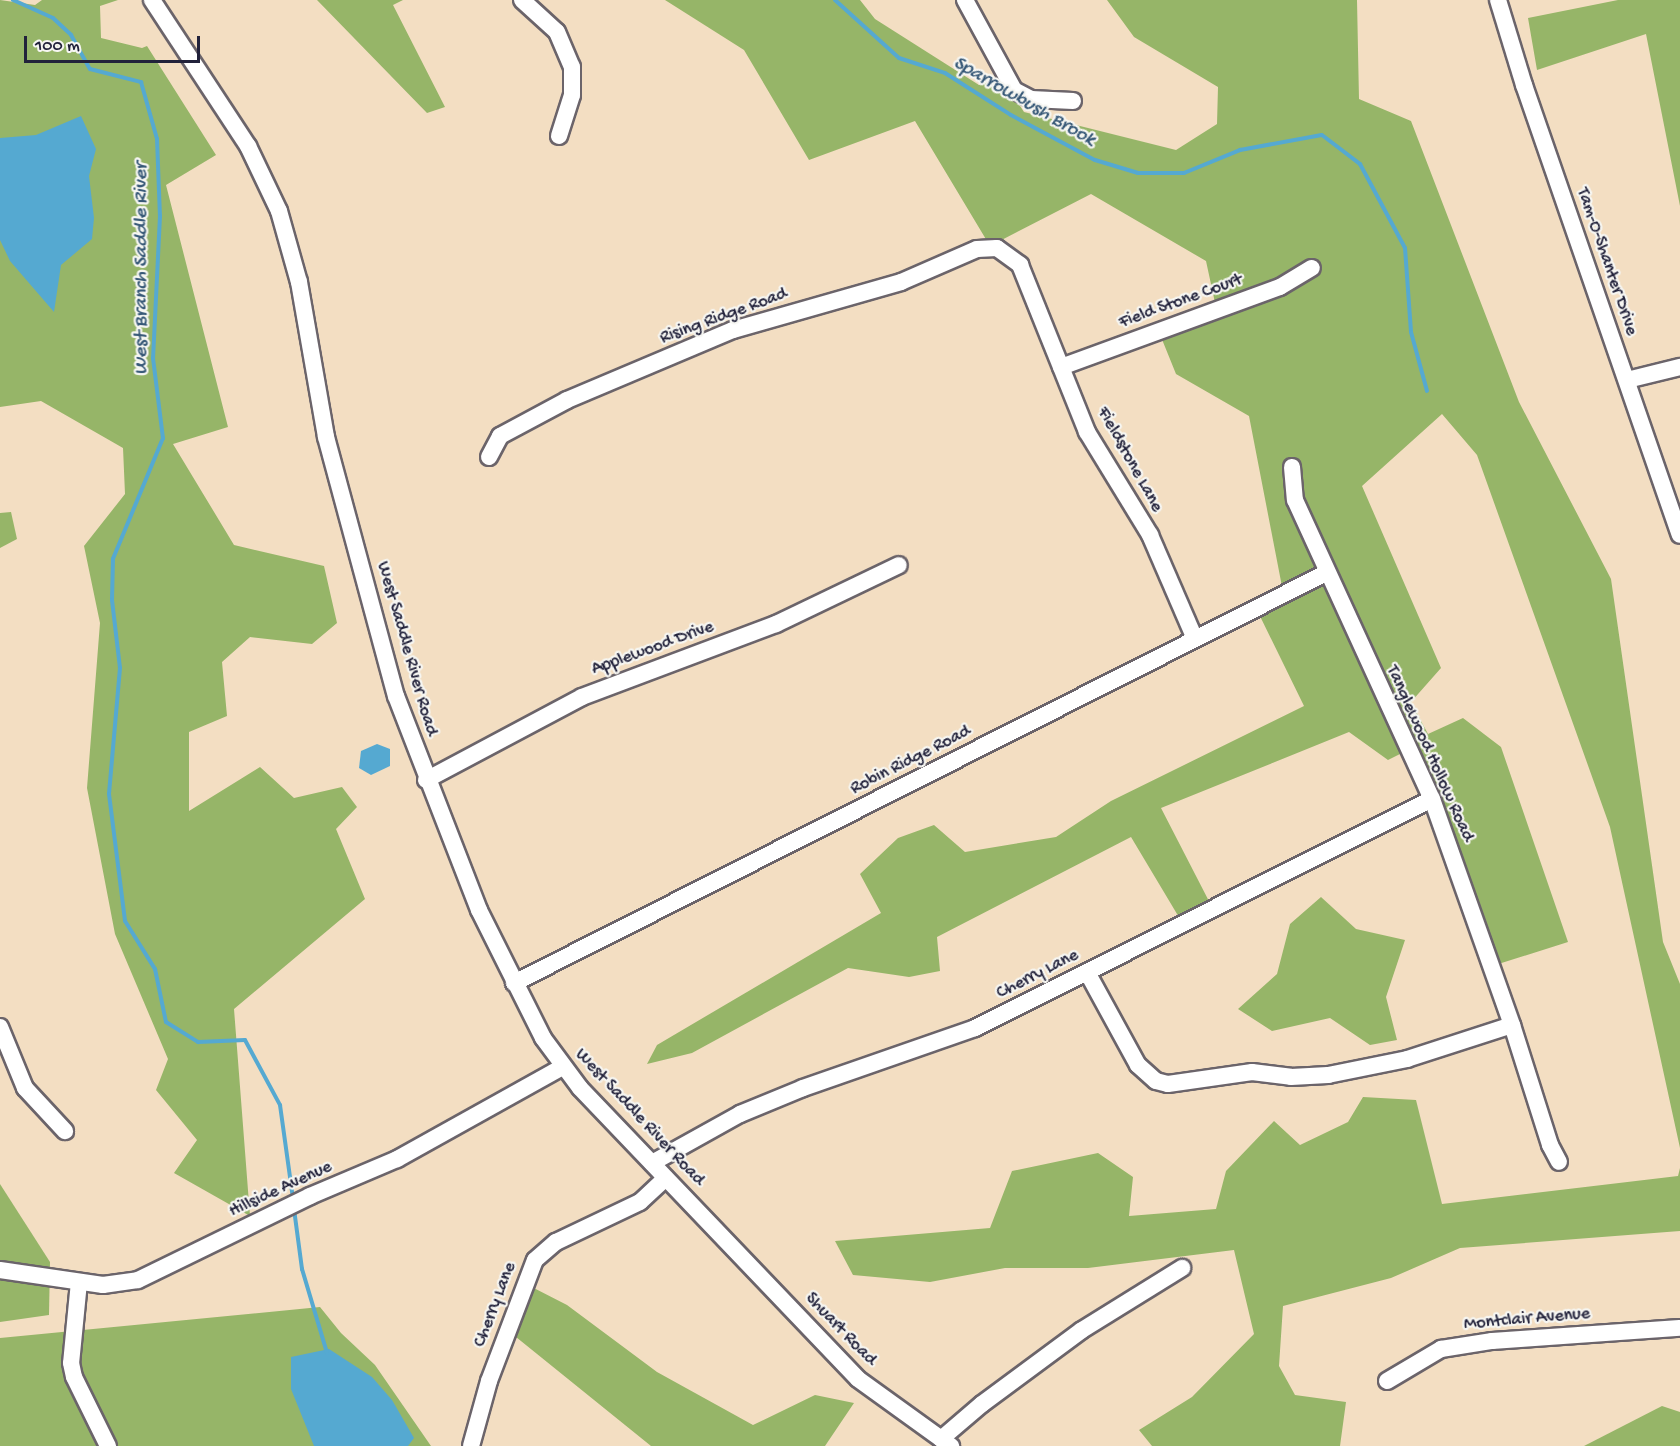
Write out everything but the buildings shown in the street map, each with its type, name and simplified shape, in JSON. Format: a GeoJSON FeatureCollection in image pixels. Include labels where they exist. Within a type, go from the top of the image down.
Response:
{"type":"FeatureCollection","features":[{"type":"Feature","properties":{"kind":"street","name":"West Saddle River Road"},"geometry":{"type":"LineString","coordinates":[[152,0],[248,146],[279,211],[299,282],[326,437],[390,674],[426,780],[475,901],[514,983],[562,1067],[666,1178],[738,1250]]}},
{"type":"Feature","properties":{"kind":"street"},"geometry":{"type":"LineString","coordinates":[[522,0],[557,32],[572,67],[573,95],[559,136]]}},
{"type":"Feature","properties":{"kind":"street"},"geometry":{"type":"LineString","coordinates":[[965,0],[1014,90],[1031,99],[1073,101]]}},
{"type":"Feature","properties":{"kind":"street","name":"Tam-O-Shanter Drive"},"geometry":{"type":"LineString","coordinates":[[1498,0],[1680,536]]}},
{"type":"Feature","properties":{"kind":"street","name":"Rising Ridge Road"},"geometry":{"type":"LineString","coordinates":[[489,457],[500,436],[567,400],[733,330],[901,282],[977,249],[997,248],[1020,265]]}},
{"type":"Feature","properties":{"kind":"street","name":"Fieldstone Lane"},"geometry":{"type":"LineString","coordinates":[[1020,265],[1087,432],[1164,563],[1195,639]]}},
{"type":"Feature","properties":{"kind":"street","name":"Field Stone Court"},"geometry":{"type":"LineString","coordinates":[[1061,367],[1280,287],[1312,268]]}},
{"type":"Feature","properties":{"kind":"street"},"geometry":{"type":"LineString","coordinates":[[1627,380],[1680,367]]}},
{"type":"Feature","properties":{"kind":"street","name":"Tanglewood Hollow Road"},"geometry":{"type":"LineString","coordinates":[[1292,467],[1295,500],[1326,573],[1432,799],[1512,1025],[1550,1145],[1559,1162]]}},
{"type":"Feature","properties":{"kind":"street","name":"Applewood Drive"},"geometry":{"type":"LineString","coordinates":[[426,780],[582,697],[776,624],[899,565]]}},
{"type":"Feature","properties":{"kind":"street","name":"Robin Ridge Road"},"geometry":{"type":"LineString","coordinates":[[514,983],[1326,573]]}},
{"type":"Feature","properties":{"kind":"street","name":"Cherry Lane"},"geometry":{"type":"LineString","coordinates":[[652,1163],[740,1114],[840,1074],[935,1045],[1087,972],[1432,799]]}},
{"type":"Feature","properties":{"kind":"street"},"geometry":{"type":"LineString","coordinates":[[1087,972],[1138,1065],[1156,1080],[1168,1084],[1252,1072],[1291,1077],[1328,1075],[1407,1059],[1512,1025]]}},
{"type":"Feature","properties":{"kind":"street"},"geometry":{"type":"LineString","coordinates":[[0,1028],[25,1088],[66,1131]]}},
{"type":"Feature","properties":{"kind":"street","name":"Hillside Avenue"},"geometry":{"type":"LineString","coordinates":[[0,1270],[103,1285],[138,1280],[310,1196],[397,1159],[562,1067]]}},
{"type":"Feature","properties":{"kind":"street","name":"Cherry Lane"},"geometry":{"type":"LineString","coordinates":[[471,1446],[489,1381],[524,1283],[535,1260],[549,1246],[640,1202],[666,1178]]}},
{"type":"Feature","properties":{"kind":"street","name":"Shuart Road"},"geometry":{"type":"LineString","coordinates":[[738,1250],[858,1379],[946,1442]]}},
{"type":"Feature","properties":{"kind":"street"},"geometry":{"type":"LineString","coordinates":[[946,1442],[982,1404],[1082,1330],[1182,1268]]}},
{"type":"Feature","properties":{"kind":"street"},"geometry":{"type":"LineString","coordinates":[[79,1282],[70,1363],[108,1446]]}},
{"type":"Feature","properties":{"kind":"street","name":"Montclair Avenue"},"geometry":{"type":"LineString","coordinates":[[1387,1381],[1441,1349],[1492,1341],[1680,1328]]}},
{"type":"Feature","properties":{"kind":"green space"},"geometry":{"type":"Polygon","coordinates":[[[0,0],[35,5],[42,0],[118,0],[100,6],[101,38],[142,48],[147,46],[216,155],[166,185],[228,427],[173,444],[234,545],[324,566],[337,623],[312,644],[250,637],[222,662],[227,716],[189,732],[189,811],[260,767],[294,798],[342,787],[357,807],[336,829],[365,899],[234,1009],[250,1216],[174,1173],[197,1140],[156,1090],[168,1059],[115,934],[87,788],[100,623],[84,546],[125,494],[123,448],[41,401],[0,407],[0,0]]]}},
{"type":"Feature","properties":{"kind":"green space"},"geometry":{"type":"Polygon","coordinates":[[[317,0],[403,0],[393,5],[445,107],[427,113],[317,0]]]}},
{"type":"Feature","properties":{"kind":"green space"},"geometry":{"type":"Polygon","coordinates":[[[665,0],[860,0],[875,19],[979,85],[1002,78],[1024,112],[1176,150],[1217,124],[1218,87],[1134,37],[1107,0],[1357,0],[1359,99],[1411,121],[1519,402],[1611,579],[1663,942],[1680,984],[1680,1148],[1610,827],[1477,455],[1442,414],[1362,486],[1441,668],[1411,702],[1428,734],[1463,718],[1501,747],[1568,942],[1492,966],[1406,751],[1388,760],[1349,732],[1161,808],[1213,909],[1183,924],[1131,837],[937,937],[940,971],[909,977],[848,968],[692,1053],[647,1064],[657,1045],[881,913],[860,874],[898,838],[934,825],[965,852],[1056,837],[1111,801],[1304,706],[1257,610],[1284,597],[1249,416],[1176,374],[1159,332],[1217,312],[1206,261],[1091,194],[990,246],[915,121],[809,160],[744,50],[665,0]]]}},
{"type":"Feature","properties":{"kind":"green space"},"geometry":{"type":"Polygon","coordinates":[[[1618,0],[1680,0],[1680,206],[1646,34],[1537,70],[1528,18],[1618,0]]]}},
{"type":"Feature","properties":{"kind":"green space"},"geometry":{"type":"Polygon","coordinates":[[[11,512],[17,539],[0,548],[0,513],[11,512]]]}},
{"type":"Feature","properties":{"kind":"green space"},"geometry":{"type":"Polygon","coordinates":[[[1321,897],[1356,929],[1405,940],[1386,997],[1397,1040],[1370,1045],[1330,1018],[1272,1031],[1238,1009],[1277,974],[1290,924],[1321,897]]]}},
{"type":"Feature","properties":{"kind":"green space"},"geometry":{"type":"Polygon","coordinates":[[[1363,1097],[1416,1100],[1442,1204],[1678,1176],[1680,1168],[1680,1231],[1460,1248],[1391,1278],[1283,1306],[1279,1366],[1295,1395],[1346,1402],[1340,1446],[1152,1446],[1139,1430],[1192,1397],[1254,1334],[1234,1250],[1088,1268],[1005,1268],[930,1282],[853,1275],[835,1241],[990,1228],[1012,1171],[1098,1153],[1133,1177],[1129,1216],[1216,1209],[1226,1171],[1274,1121],[1300,1145],[1348,1122],[1363,1097]]]}},
{"type":"Feature","properties":{"kind":"green space"},"geometry":{"type":"Polygon","coordinates":[[[0,1184],[50,1262],[49,1315],[0,1322],[0,1184]]]}},
{"type":"Feature","properties":{"kind":"green space"},"geometry":{"type":"Polygon","coordinates":[[[524,1283],[567,1305],[657,1372],[753,1425],[815,1395],[854,1403],[825,1446],[651,1446],[516,1337],[524,1283]]]}},
{"type":"Feature","properties":{"kind":"green space"},"geometry":{"type":"Polygon","coordinates":[[[320,1307],[341,1333],[375,1365],[431,1446],[0,1446],[0,1338],[320,1307]]]}},
{"type":"Feature","properties":{"kind":"green space"},"geometry":{"type":"Polygon","coordinates":[[[1662,1406],[1680,1412],[1680,1446],[1584,1446],[1662,1406]]]}},
{"type":"Feature","properties":{"kind":"water"},"geometry":{"type":"Polygon","coordinates":[[[81,116],[96,149],[89,176],[94,218],[92,239],[61,265],[54,312],[10,261],[0,240],[0,138],[36,135],[81,116]]]}},
{"type":"Feature","properties":{"kind":"water"},"geometry":{"type":"Polygon","coordinates":[[[377,744],[390,749],[390,766],[371,775],[359,768],[361,751],[377,744]]]}},
{"type":"Feature","properties":{"kind":"water"},"geometry":{"type":"Polygon","coordinates":[[[329,1349],[372,1377],[392,1400],[414,1438],[408,1446],[314,1446],[291,1389],[291,1357],[329,1349]]]}},
{"type":"Feature","properties":{"kind":"waterway","name":"West Branch Saddle River"},"geometry":{"type":"LineString","coordinates":[[13,0],[53,18],[71,35],[90,69],[141,82],[157,139],[160,216],[153,358],[163,438],[113,559],[112,600],[120,668],[109,794],[125,921],[155,969],[166,1022],[198,1042],[245,1040],[280,1105],[293,1199]]}},
{"type":"Feature","properties":{"kind":"waterway","name":"Sparrowbush Brook"},"geometry":{"type":"LineString","coordinates":[[835,0],[899,58],[945,73],[1011,115],[1095,160],[1138,173],[1184,173],[1240,150],[1322,135],[1360,164],[1405,248],[1411,332],[1427,391]]}},
{"type":"Feature","properties":{"kind":"waterway","name":"West Branch Saddle River"},"geometry":{"type":"LineString","coordinates":[[294,1209],[302,1269],[327,1353]]}}]}
